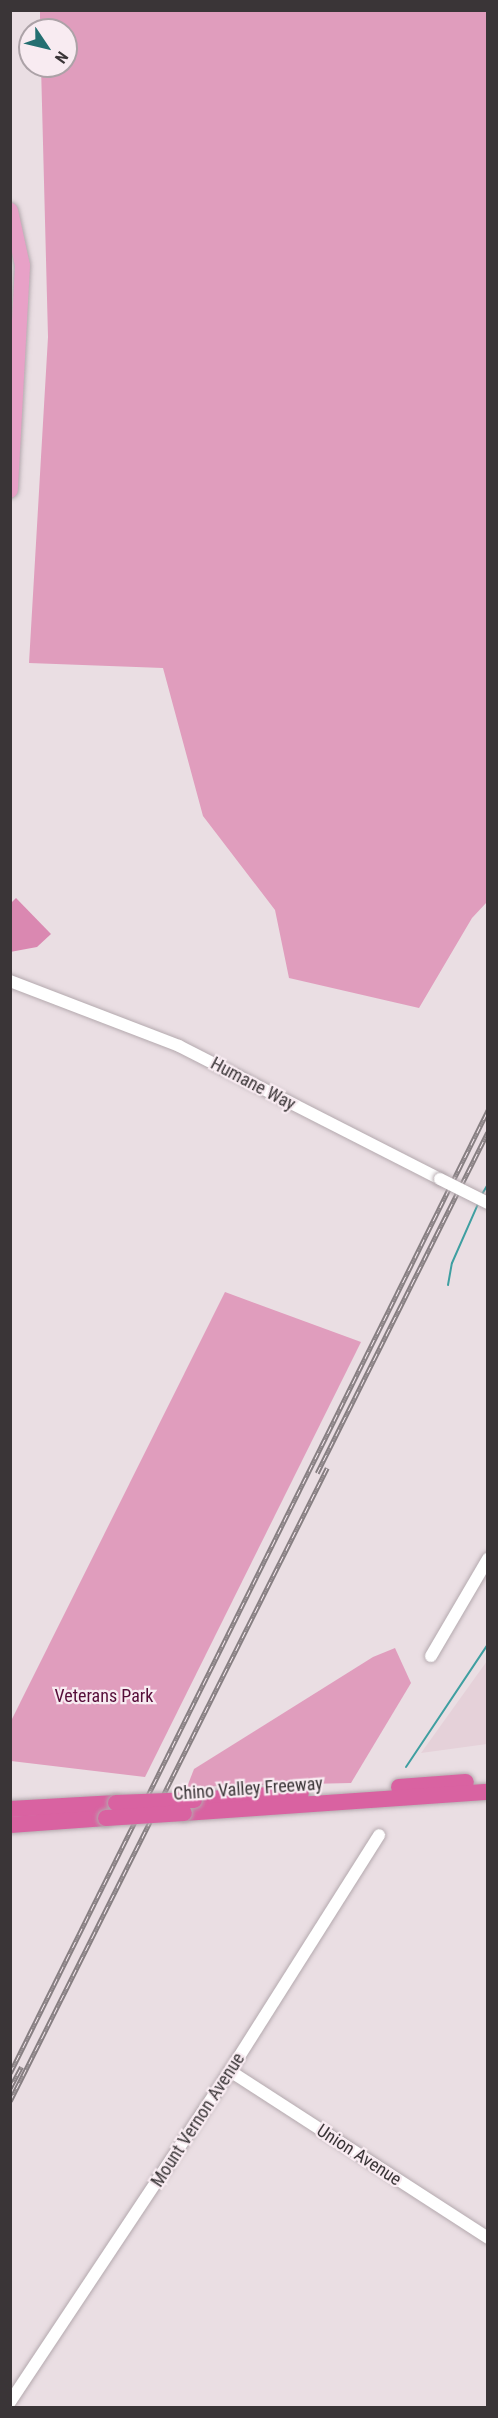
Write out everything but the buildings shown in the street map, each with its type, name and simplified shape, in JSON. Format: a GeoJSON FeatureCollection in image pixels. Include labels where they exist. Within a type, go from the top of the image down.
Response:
{"type":"FeatureCollection","features":[{"type":"Feature","properties":{"kind":"highway","name":"Chino Valley Freeway"},"geometry":{"type":"LineString","coordinates":[[420,1793],[488,1780]]}},
{"type":"Feature","properties":{"kind":"highway","name":"Chino Valley Freeway"},"geometry":{"type":"LineString","coordinates":[[10,1809],[102,1811],[420,1793],[488,1792]]}},
{"type":"Feature","properties":{"kind":"highway"},"geometry":{"type":"LineString","coordinates":[[420,1793],[488,1802]]}},
{"type":"Feature","properties":{"kind":"highway"},"geometry":{"type":"LineString","coordinates":[[10,1797],[102,1811]]}},
{"type":"Feature","properties":{"kind":"highway","name":"Chino Valley Freeway"},"geometry":{"type":"LineString","coordinates":[[10,1825],[102,1811],[116,1803],[189,1806]]}},
{"type":"Feature","properties":{"kind":"main road"},"geometry":{"type":"LineString","coordinates":[[10,210],[22,265],[10,490]]}},
{"type":"Feature","properties":{"kind":"street","name":"Humane Way"},"geometry":{"type":"LineString","coordinates":[[10,981],[179,1046],[488,1203]]}},
{"type":"Feature","properties":{"kind":"street"},"geometry":{"type":"LineString","coordinates":[[431,1656],[488,1559]]}},
{"type":"Feature","properties":{"kind":"street","name":"Mount Vernon Avenue"},"geometry":{"type":"LineString","coordinates":[[10,2402],[230,2071],[379,1835]]}},
{"type":"Feature","properties":{"kind":"street","name":"Union Avenue"},"geometry":{"type":"LineString","coordinates":[[230,2071],[488,2238]]}},
{"type":"Feature","properties":{"kind":"shaded area"},"geometry":{"type":"Polygon","coordinates":[[[487,1661],[487,1744],[421,1753],[487,1661]]]}},
{"type":"Feature","properties":{"kind":"green space"},"geometry":{"type":"Polygon","coordinates":[[[40,11],[487,11],[487,902],[472,918],[419,1008],[289,978],[275,910],[203,816],[163,668],[29,663],[48,337],[41,78],[78,78],[78,18],[40,18],[40,11]]]}},
{"type":"Feature","properties":{"kind":"green space","name":"Veterans Park"},"geometry":{"type":"Polygon","coordinates":[[[225,1292],[361,1342],[145,1777],[11,1761],[11,1721],[225,1292]]]}},
{"type":"Feature","properties":{"kind":"green space"},"geometry":{"type":"Polygon","coordinates":[[[395,1648],[411,1683],[351,1783],[187,1787],[194,1769],[373,1657],[395,1648]]]}},
{"type":"Feature","properties":{"kind":"waterway"},"geometry":{"type":"LineString","coordinates":[[481,1196],[488,1184]]}},
{"type":"Feature","properties":{"kind":"waterway"},"geometry":{"type":"LineString","coordinates":[[448,1285],[452,1263],[478,1204]]}},
{"type":"Feature","properties":{"kind":"waterway"},"geometry":{"type":"LineString","coordinates":[[406,1767],[488,1644]]}},
{"type":"Feature","properties":{"kind":"railway"},"geometry":{"type":"LineString","coordinates":[[10,2073],[488,1110]]}},
{"type":"Feature","properties":{"kind":"railway"},"geometry":{"type":"LineString","coordinates":[[317,1473],[488,1132]]}},
{"type":"Feature","properties":{"kind":"railway"},"geometry":{"type":"LineString","coordinates":[[10,2101],[327,1468]]}},
{"type":"Feature","properties":{"kind":"railway"},"geometry":{"type":"LineString","coordinates":[[10,2088],[21,2067]]}}]}
